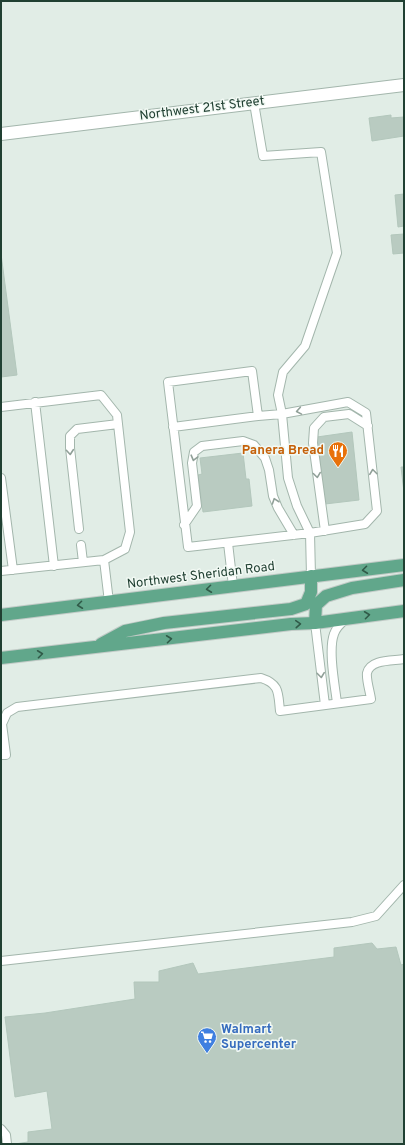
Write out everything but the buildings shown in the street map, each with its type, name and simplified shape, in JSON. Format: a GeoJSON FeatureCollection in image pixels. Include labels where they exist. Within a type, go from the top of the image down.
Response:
{"type":"FeatureCollection","features":[{"type":"Feature","properties":{"kind":"main road","name":"Northwest Sheridan Road"},"geometry":{"type":"LineString","coordinates":[[1,615],[404,565]]}},
{"type":"Feature","properties":{"kind":"main road"},"geometry":{"type":"LineString","coordinates":[[96,647],[125,631],[179,621],[291,609],[306,604],[311,592],[311,576]]}},
{"type":"Feature","properties":{"kind":"main road"},"geometry":{"type":"LineString","coordinates":[[315,622],[316,605],[326,596],[352,588],[404,580]]}},
{"type":"Feature","properties":{"kind":"main road"},"geometry":{"type":"LineString","coordinates":[[1,658],[404,611]]}},
{"type":"Feature","properties":{"kind":"street","name":"Northwest 21st Street"},"geometry":{"type":"LineString","coordinates":[[1,134],[404,85]]}},
{"type":"Feature","properties":{"kind":"lane"},"geometry":{"type":"LineString","coordinates":[[254,103],[263,156],[321,152],[337,253],[305,346],[283,372],[278,395],[282,414],[288,478],[297,506],[310,533],[311,576]]}},
{"type":"Feature","properties":{"kind":"lane"},"geometry":{"type":"LineString","coordinates":[[173,427],[282,414],[348,402],[366,413],[378,511],[365,524],[310,533],[188,547],[184,525],[173,427],[168,382],[252,371],[258,416]]}},
{"type":"Feature","properties":{"kind":"lane"},"geometry":{"type":"LineString","coordinates":[[1,407],[101,395],[117,415],[130,532],[125,549],[104,560],[1,571]]}},
{"type":"Feature","properties":{"kind":"lane"},"geometry":{"type":"LineString","coordinates":[[35,402],[54,566]]}},
{"type":"Feature","properties":{"kind":"lane"},"geometry":{"type":"LineString","coordinates":[[325,531],[313,443],[314,428],[324,417],[349,414],[368,426]]}},
{"type":"Feature","properties":{"kind":"lane"},"geometry":{"type":"LineString","coordinates":[[79,529],[70,436],[77,429],[118,424]]}},
{"type":"Feature","properties":{"kind":"lane"},"geometry":{"type":"LineString","coordinates":[[184,525],[197,506],[192,463],[194,452],[202,446],[243,441],[254,445],[265,458],[269,470],[273,496],[285,522],[294,535]]}},
{"type":"Feature","properties":{"kind":"lane"},"geometry":{"type":"LineString","coordinates":[[1,478],[5,535],[13,570]]}},
{"type":"Feature","properties":{"kind":"lane"},"geometry":{"type":"LineString","coordinates":[[228,543],[233,586]]}},
{"type":"Feature","properties":{"kind":"lane"},"geometry":{"type":"LineString","coordinates":[[81,545],[83,562]]}},
{"type":"Feature","properties":{"kind":"lane"},"geometry":{"type":"LineString","coordinates":[[104,560],[109,602]]}},
{"type":"Feature","properties":{"kind":"lane"},"geometry":{"type":"LineString","coordinates":[[337,703],[331,648],[334,634],[340,624],[348,618]]}},
{"type":"Feature","properties":{"kind":"lane"},"geometry":{"type":"LineString","coordinates":[[315,622],[325,705]]}},
{"type":"Feature","properties":{"kind":"lane"},"geometry":{"type":"LineString","coordinates":[[1,755],[6,755],[2,724],[7,713],[16,708],[261,678],[271,682],[278,690],[280,711],[371,699],[368,673],[372,666],[379,662],[404,659]]}},
{"type":"Feature","properties":{"kind":"lane"},"geometry":{"type":"LineString","coordinates":[[1,961],[352,922],[376,916],[404,885]]}},
{"type":"Feature","properties":{"kind":"lane"},"geometry":{"type":"LineString","coordinates":[[1,1128],[6,1135],[7,1144]]}},
{"type":"Feature","properties":{"kind":"place","name":"Panera Bread"},"geometry":{"type":"Point","coordinates":[338,468]}},
{"type":"Feature","properties":{"kind":"place","name":"Walmart Supercenter"},"geometry":{"type":"Point","coordinates":[207,1054]}}]}
